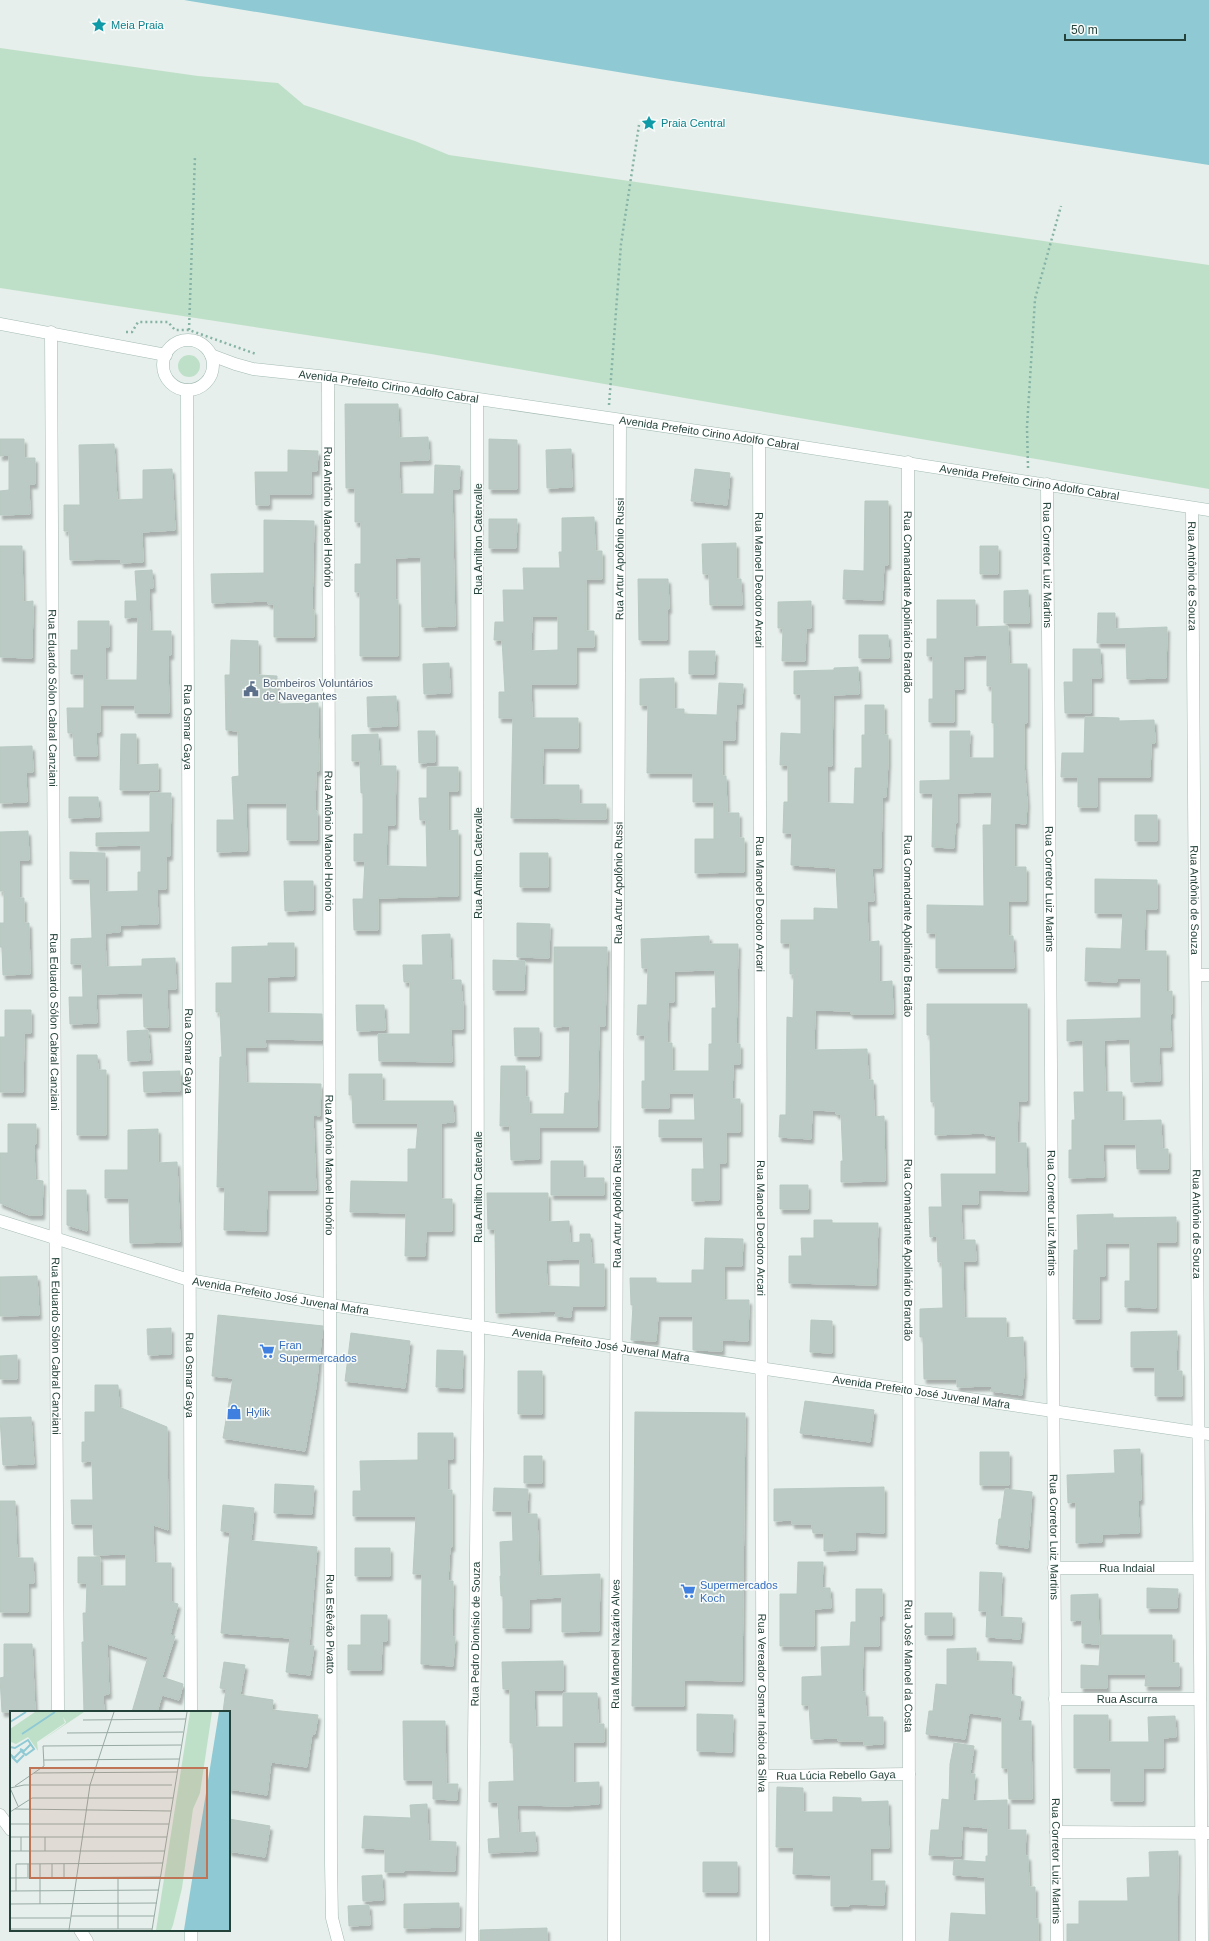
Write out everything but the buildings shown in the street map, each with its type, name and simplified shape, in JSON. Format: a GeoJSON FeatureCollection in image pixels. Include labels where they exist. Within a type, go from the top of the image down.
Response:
{"type":"FeatureCollection","features":[{"type":"Feature","properties":{"kind":"street"},"geometry":{"type":"LineString","coordinates":[[0,324],[166,354]]}},
{"type":"Feature","properties":{"kind":"street","name":"Rua Eduardo Sólon Cabral Canziani"},"geometry":{"type":"LineString","coordinates":[[51,332],[58,1711]]}},
{"type":"Feature","properties":{"kind":"street"},"geometry":{"type":"LineString","coordinates":[[188,340],[202,344],[211,355],[213,369],[210,376],[200,386],[187,390],[175,386],[167,378],[163,362],[172,345],[188,340]]}},
{"type":"Feature","properties":{"kind":"street","name":"Avenida Prefeito Cirino Adolfo Cabral"},"geometry":{"type":"LineString","coordinates":[[211,355],[253,369],[328,377],[759,440],[1209,510]]}},
{"type":"Feature","properties":{"kind":"street","name":"Rua Antônio Manoel Honório"},"geometry":{"type":"LineString","coordinates":[[328,377],[330,1305]]}},
{"type":"Feature","properties":{"kind":"street","name":"Rua Osmar Gaya"},"geometry":{"type":"LineString","coordinates":[[187,390],[190,1711]]}},
{"type":"Feature","properties":{"kind":"street","name":"Rua Amilton Catervalle"},"geometry":{"type":"LineString","coordinates":[[478,399],[478,1327]]}},
{"type":"Feature","properties":{"kind":"street","name":"Rua Artur Apolônio Russi"},"geometry":{"type":"LineString","coordinates":[[616,1347],[620,420]]}},
{"type":"Feature","properties":{"kind":"street","name":"Rua Manoel Deodoro Arcari"},"geometry":{"type":"LineString","coordinates":[[759,440],[762,1369]]}},
{"type":"Feature","properties":{"kind":"street","name":"Rua Comandante Apolinário Brandão"},"geometry":{"type":"LineString","coordinates":[[908,462],[908,1390]]}},
{"type":"Feature","properties":{"kind":"street","name":"Rua Corretor Luiz Martins"},"geometry":{"type":"LineString","coordinates":[[1047,484],[1057,1941]]}},
{"type":"Feature","properties":{"kind":"street","name":"Rua Antônio de Souza"},"geometry":{"type":"LineString","coordinates":[[1192,508],[1196,975],[1204,1433],[1199,1568],[1200,1699],[1205,1833],[1202,1941]]}},
{"type":"Feature","properties":{"kind":"street"},"geometry":{"type":"LineString","coordinates":[[1196,975],[1209,975]]}},
{"type":"Feature","properties":{"kind":"street","name":"Avenida Prefeito José Juvenal Mafra"},"geometry":{"type":"LineString","coordinates":[[0,1221],[56,1240],[189,1280],[330,1305],[1204,1433]]}},
{"type":"Feature","properties":{"kind":"street","name":"Rua Estêvão Pivatto"},"geometry":{"type":"LineString","coordinates":[[330,1305],[332,1918],[338,1941]]}},
{"type":"Feature","properties":{"kind":"street","name":"Rua Pedro Dionísio de Souza"},"geometry":{"type":"LineString","coordinates":[[472,1941],[478,1327]]}},
{"type":"Feature","properties":{"kind":"street","name":"Rua Manoel Nazário Alves"},"geometry":{"type":"LineString","coordinates":[[614,1941],[616,1347]]}},
{"type":"Feature","properties":{"kind":"street","name":"Rua Vereador Osmar Inácio da Silva"},"geometry":{"type":"LineString","coordinates":[[762,1369],[764,1941]]}},
{"type":"Feature","properties":{"kind":"street","name":"Rua José Manoel da Costa"},"geometry":{"type":"LineString","coordinates":[[908,1390],[909,1941]]}},
{"type":"Feature","properties":{"kind":"street","name":"Rua Indaial"},"geometry":{"type":"LineString","coordinates":[[1054,1568],[1199,1568]]}},
{"type":"Feature","properties":{"kind":"street","name":"Rua Ascurra"},"geometry":{"type":"LineString","coordinates":[[1055,1699],[1200,1699]]}},
{"type":"Feature","properties":{"kind":"street","name":"Rua Lúcia Rebello Gaya"},"geometry":{"type":"LineString","coordinates":[[763,1776],[909,1774]]}},
{"type":"Feature","properties":{"kind":"street"},"geometry":{"type":"LineString","coordinates":[[0,1815],[10,1829]]}},
{"type":"Feature","properties":{"kind":"street"},"geometry":{"type":"LineString","coordinates":[[1056,1832],[1205,1833]]}},
{"type":"Feature","properties":{"kind":"street"},"geometry":{"type":"LineString","coordinates":[[81,1931],[87,1941]]}},
{"type":"Feature","properties":{"kind":"path"},"geometry":{"type":"LineString","coordinates":[[609,406],[621,244],[639,125]]}},
{"type":"Feature","properties":{"kind":"path"},"geometry":{"type":"LineString","coordinates":[[189,330],[195,156]]}},
{"type":"Feature","properties":{"kind":"path"},"geometry":{"type":"LineString","coordinates":[[1028,471],[1027,426],[1035,299],[1061,206]]}},
{"type":"Feature","properties":{"kind":"green space"},"geometry":{"type":"Polygon","coordinates":[[[0,48],[198,76],[278,83],[304,105],[415,141],[449,155],[1209,265],[1209,489],[431,354],[0,288],[0,48]]]}},
{"type":"Feature","properties":{"kind":"green space"},"geometry":{"type":"Polygon","coordinates":[[[189,355],[197,358],[200,366],[197,374],[189,377],[181,374],[178,366],[181,358],[189,355]]]}},
{"type":"Feature","properties":{"kind":"water"},"geometry":{"type":"Polygon","coordinates":[[[184,0],[1209,0],[1209,165],[660,79],[184,0]]]}},
{"type":"Feature","properties":{"kind":"place","name":"Meia Praia"},"geometry":{"type":"Point","coordinates":[99,25]}},
{"type":"Feature","properties":{"kind":"place","name":"Praia Central"},"geometry":{"type":"Point","coordinates":[649,123]}},
{"type":"Feature","properties":{"kind":"place","name":"Bombeiros Voluntários de Navegantes"},"geometry":{"type":"Point","coordinates":[251,689]}},
{"type":"Feature","properties":{"kind":"place","name":"Fran Supermercados"},"geometry":{"type":"Point","coordinates":[267,1351]}},
{"type":"Feature","properties":{"kind":"place","name":"Hylik"},"geometry":{"type":"Point","coordinates":[234,1412]}},
{"type":"Feature","properties":{"kind":"place","name":"Supermercados Koch"},"geometry":{"type":"Point","coordinates":[688,1591]}}]}
